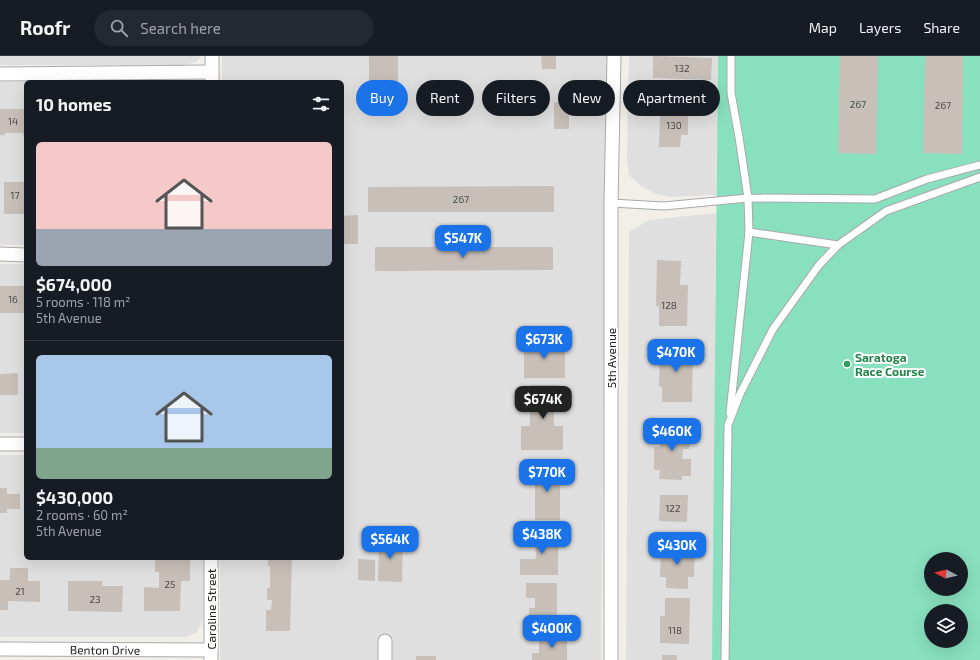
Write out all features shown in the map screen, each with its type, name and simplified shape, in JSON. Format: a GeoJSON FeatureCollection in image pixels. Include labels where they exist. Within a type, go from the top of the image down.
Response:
{"type":"FeatureCollection","features":[{"type":"Feature","properties":{"kind":"street"},"geometry":{"type":"LineString","coordinates":[[0,74],[212,77],[212,56]]}},
{"type":"Feature","properties":{"kind":"street","name":"5th Avenue"},"geometry":{"type":"LineString","coordinates":[[611,660],[611,203],[614,56]]}},
{"type":"Feature","properties":{"kind":"street"},"geometry":{"type":"LineString","coordinates":[[0,254],[24,254]]}},
{"type":"Feature","properties":{"kind":"street"},"geometry":{"type":"LineString","coordinates":[[0,444],[24,444]]}},
{"type":"Feature","properties":{"kind":"street","name":"Caroline Street"},"geometry":{"type":"LineString","coordinates":[[211,560],[211,655]]}},
{"type":"Feature","properties":{"kind":"street"},"geometry":{"type":"LineString","coordinates":[[385,641],[385,660]]}},
{"type":"Feature","properties":{"kind":"street","name":"Benton Drive"},"geometry":{"type":"LineString","coordinates":[[0,649],[211,655]]}},
{"type":"Feature","properties":{"kind":"lane"},"geometry":{"type":"LineString","coordinates":[[726,660],[728,425],[749,232],[748,198],[731,93],[731,56]]}},
{"type":"Feature","properties":{"kind":"lane"},"geometry":{"type":"LineString","coordinates":[[611,203],[664,206],[748,198],[875,199],[928,179],[980,165]]}},
{"type":"Feature","properties":{"kind":"lane"},"geometry":{"type":"LineString","coordinates":[[728,425],[740,394],[773,329],[819,265],[838,244],[886,211],[980,176]]}},
{"type":"Feature","properties":{"kind":"lane"},"geometry":{"type":"LineString","coordinates":[[749,232],[838,244]]}},
{"type":"Feature","properties":{"kind":"shaded area"},"geometry":{"type":"Polygon","coordinates":[[[0,56],[202,56],[196,62],[185,65],[0,65],[0,56]]]}},
{"type":"Feature","properties":{"kind":"shaded area"},"geometry":{"type":"Polygon","coordinates":[[[222,56],[607,56],[607,80],[558,80],[558,116],[606,116],[601,660],[220,660],[220,560],[344,560],[344,80],[222,80],[222,56]]]}},
{"type":"Feature","properties":{"kind":"shaded area"},"geometry":{"type":"Polygon","coordinates":[[[629,56],[718,56],[718,80],[629,80],[629,56]]]}},
{"type":"Feature","properties":{"kind":"shaded area"},"geometry":{"type":"Polygon","coordinates":[[[0,82],[24,82],[24,245],[0,245],[0,82]]]}},
{"type":"Feature","properties":{"kind":"shaded area"},"geometry":{"type":"Polygon","coordinates":[[[628,116],[717,116],[716,195],[670,197],[656,194],[641,186],[629,175],[627,161],[628,116]]]}},
{"type":"Feature","properties":{"kind":"shaded area"},"geometry":{"type":"Polygon","coordinates":[[[716,213],[713,660],[626,660],[629,232],[649,220],[716,213]]]}},
{"type":"Feature","properties":{"kind":"shaded area"},"geometry":{"type":"Polygon","coordinates":[[[0,264],[24,264],[24,433],[0,433],[0,264]]]}},
{"type":"Feature","properties":{"kind":"shaded area"},"geometry":{"type":"Polygon","coordinates":[[[0,455],[24,455],[24,560],[204,560],[203,620],[197,632],[186,637],[0,637],[0,455]]]}},
{"type":"Feature","properties":{"kind":"green space","name":"Saratoga Race Course"},"geometry":{"type":"Polygon","coordinates":[[[718,56],[980,56],[980,660],[712,660],[717,116],[720,116],[718,56]]]}},
{"type":"Feature","properties":{"kind":"building"},"geometry":{"type":"Polygon","coordinates":[[[369,56],[398,56],[398,80],[369,80],[369,56]]]}},
{"type":"Feature","properties":{"kind":"building"},"geometry":{"type":"Polygon","coordinates":[[[541,56],[556,56],[556,69],[542,69],[541,56]]]}},
{"type":"Feature","properties":{"kind":"building"},"geometry":{"type":"Polygon","coordinates":[[[840,56],[878,56],[876,154],[838,153],[840,56]]]}},
{"type":"Feature","properties":{"kind":"building"},"geometry":{"type":"Polygon","coordinates":[[[925,56],[963,56],[962,154],[923,153],[925,56]]]}},
{"type":"Feature","properties":{"kind":"building"},"geometry":{"type":"Polygon","coordinates":[[[653,57],[712,58],[711,80],[653,78],[653,57]]]}},
{"type":"Feature","properties":{"kind":"building"},"geometry":{"type":"Polygon","coordinates":[[[554,102],[558,102],[558,116],[569,116],[569,129],[554,129],[554,102]]]}},
{"type":"Feature","properties":{"kind":"building"},"geometry":{"type":"Polygon","coordinates":[[[0,109],[24,109],[24,135],[23,133],[5,133],[5,135],[0,135],[0,109]]]}},
{"type":"Feature","properties":{"kind":"building"},"geometry":{"type":"Polygon","coordinates":[[[660,116],[688,116],[688,135],[681,135],[680,147],[659,147],[660,116]]]}},
{"type":"Feature","properties":{"kind":"building"},"geometry":{"type":"Polygon","coordinates":[[[4,182],[24,182],[24,214],[4,214],[4,182]]]}},
{"type":"Feature","properties":{"kind":"building"},"geometry":{"type":"Polygon","coordinates":[[[554,186],[554,212],[368,212],[368,187],[554,186]]]}},
{"type":"Feature","properties":{"kind":"building"},"geometry":{"type":"Polygon","coordinates":[[[358,215],[358,244],[344,244],[344,216],[358,215]]]}},
{"type":"Feature","properties":{"kind":"building"},"geometry":{"type":"Polygon","coordinates":[[[375,247],[553,247],[553,270],[375,271],[375,247]]]}},
{"type":"Feature","properties":{"kind":"building"},"geometry":{"type":"Polygon","coordinates":[[[657,260],[681,261],[680,285],[688,285],[687,326],[659,326],[659,306],[656,306],[657,260]]]}},
{"type":"Feature","properties":{"kind":"building"},"geometry":{"type":"Polygon","coordinates":[[[0,286],[24,286],[24,313],[0,313],[0,286]]]}},
{"type":"Feature","properties":{"kind":"building"},"geometry":{"type":"Polygon","coordinates":[[[524,342],[565,342],[565,378],[524,378],[524,342]]]}},
{"type":"Feature","properties":{"kind":"building"},"geometry":{"type":"Polygon","coordinates":[[[660,345],[693,346],[692,402],[662,402],[662,387],[659,386],[660,345]]]}},
{"type":"Feature","properties":{"kind":"building"},"geometry":{"type":"Polygon","coordinates":[[[18,373],[18,395],[0,395],[0,374],[18,373]]]}},
{"type":"Feature","properties":{"kind":"building"},"geometry":{"type":"Polygon","coordinates":[[[530,385],[559,385],[560,410],[554,410],[554,426],[563,426],[563,450],[521,450],[521,426],[530,426],[530,385]]]}},
{"type":"Feature","properties":{"kind":"building"},"geometry":{"type":"Polygon","coordinates":[[[661,420],[683,420],[683,436],[690,436],[689,449],[683,449],[682,459],[691,459],[691,476],[682,476],[682,480],[659,479],[660,470],[654,470],[654,447],[660,447],[661,420]]]}},
{"type":"Feature","properties":{"kind":"building"},"geometry":{"type":"Polygon","coordinates":[[[535,463],[554,463],[555,478],[560,479],[560,520],[535,520],[535,463]]]}},
{"type":"Feature","properties":{"kind":"building"},"geometry":{"type":"Polygon","coordinates":[[[0,488],[7,488],[7,494],[20,494],[20,509],[7,509],[7,513],[0,513],[0,488]]]}},
{"type":"Feature","properties":{"kind":"building"},"geometry":{"type":"Polygon","coordinates":[[[660,495],[688,495],[687,522],[659,521],[660,495]]]}},
{"type":"Feature","properties":{"kind":"building"},"geometry":{"type":"Polygon","coordinates":[[[528,531],[558,531],[558,575],[520,575],[520,559],[536,559],[535,541],[528,541],[528,531]]]}},
{"type":"Feature","properties":{"kind":"building"},"geometry":{"type":"Polygon","coordinates":[[[379,537],[403,538],[402,582],[378,581],[379,537]]]}},
{"type":"Feature","properties":{"kind":"building"},"geometry":{"type":"Polygon","coordinates":[[[661,547],[695,548],[694,577],[688,577],[688,589],[666,588],[666,577],[660,577],[661,547]]]}},
{"type":"Feature","properties":{"kind":"building"},"geometry":{"type":"Polygon","coordinates":[[[358,559],[375,560],[375,581],[358,580],[358,559]]]}},
{"type":"Feature","properties":{"kind":"building"},"geometry":{"type":"Polygon","coordinates":[[[155,560],[190,560],[190,581],[181,581],[180,611],[144,611],[144,587],[159,588],[159,572],[155,572],[155,560]]]}},
{"type":"Feature","properties":{"kind":"building"},"geometry":{"type":"Polygon","coordinates":[[[268,560],[292,560],[290,631],[266,631],[266,610],[271,610],[272,600],[267,600],[267,588],[270,588],[270,566],[268,566],[268,560]]]}},
{"type":"Feature","properties":{"kind":"building"},"geometry":{"type":"Polygon","coordinates":[[[10,568],[28,568],[28,581],[40,581],[40,602],[8,601],[8,610],[0,610],[0,580],[10,580],[10,568]]]}},
{"type":"Feature","properties":{"kind":"building"},"geometry":{"type":"Polygon","coordinates":[[[68,581],[102,581],[102,586],[123,586],[122,612],[68,611],[68,581]]]}},
{"type":"Feature","properties":{"kind":"building"},"geometry":{"type":"Polygon","coordinates":[[[526,583],[557,583],[557,627],[529,627],[529,608],[535,608],[535,598],[526,598],[526,583]]]}},
{"type":"Feature","properties":{"kind":"building"},"geometry":{"type":"Polygon","coordinates":[[[665,598],[690,598],[689,644],[660,643],[660,616],[665,616],[665,598]]]}},
{"type":"Feature","properties":{"kind":"building"},"geometry":{"type":"Polygon","coordinates":[[[539,636],[567,636],[567,660],[532,660],[532,653],[539,653],[539,636]]]}},
{"type":"Feature","properties":{"kind":"building"},"geometry":{"type":"Polygon","coordinates":[[[662,655],[677,655],[677,660],[662,660],[662,655]]]}},
{"type":"Feature","properties":{"kind":"building"},"geometry":{"type":"Polygon","coordinates":[[[416,656],[436,656],[436,660],[416,660],[416,656]]]}},
{"type":"Feature","properties":{"kind":"place","name":"Saratoga Race Course"},"geometry":{"type":"Point","coordinates":[847,364]}}]}
